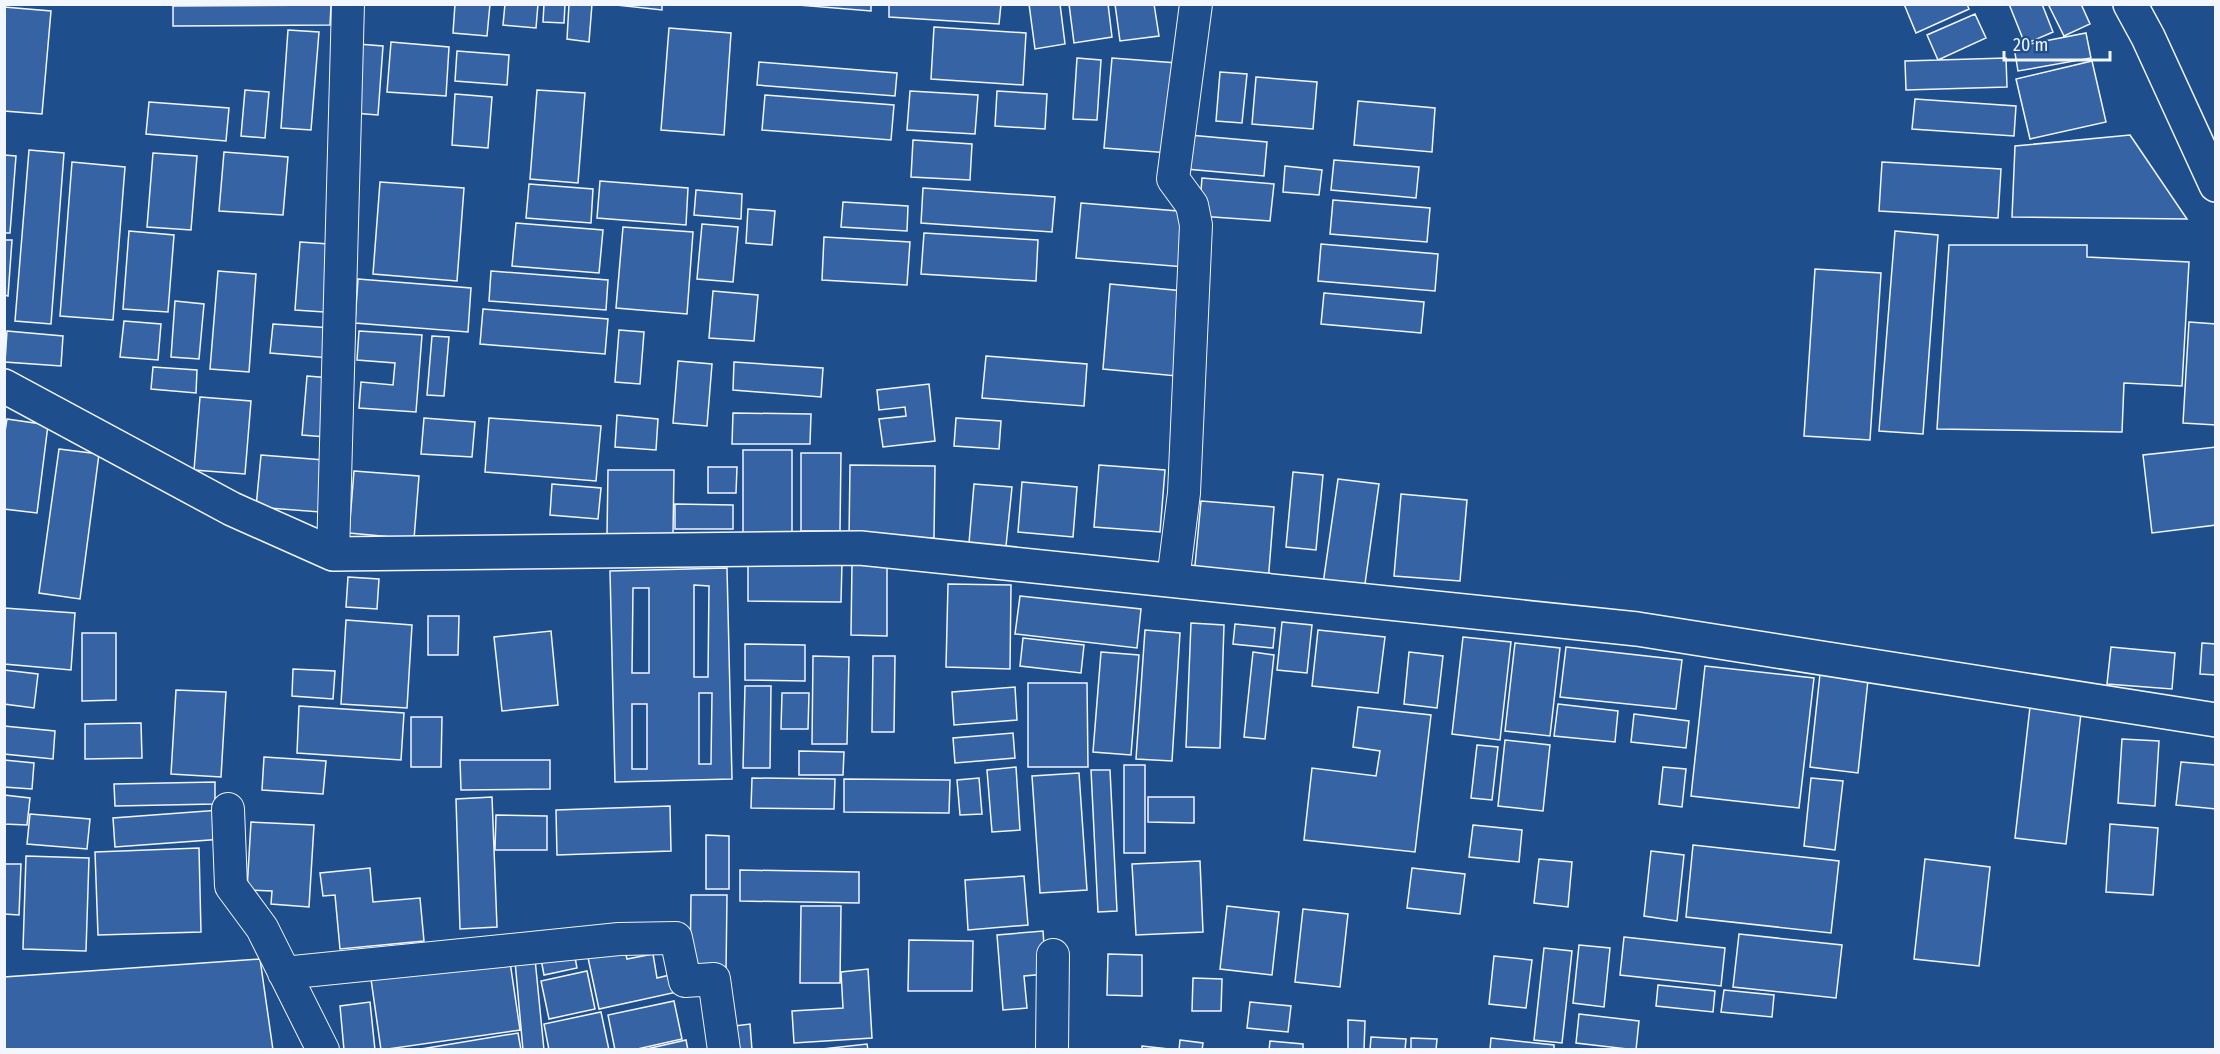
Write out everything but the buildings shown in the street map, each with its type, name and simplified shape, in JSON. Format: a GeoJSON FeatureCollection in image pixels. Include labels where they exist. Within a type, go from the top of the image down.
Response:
{"type":"FeatureCollection","features":[{"type":"Feature","properties":{"kind":"main road"},"geometry":{"type":"LineString","coordinates":[[2130,4],[2148,37],[2216,185]]}},
{"type":"Feature","properties":{"kind":"main road"},"geometry":{"type":"LineString","coordinates":[[4,386],[232,509],[333,554],[860,548],[1636,629],[2216,720]]}},
{"type":"Feature","properties":{"kind":"street"},"geometry":{"type":"LineString","coordinates":[[333,554],[348,4]]}},
{"type":"Feature","properties":{"kind":"street"},"geometry":{"type":"LineString","coordinates":[[1173,580],[1184,493],[1196,225],[1192,205],[1173,179],[1196,4]]}},
{"type":"Feature","properties":{"kind":"street"},"geometry":{"type":"LineString","coordinates":[[228,809],[231,886],[262,928],[323,1050]]}},
{"type":"Feature","properties":{"kind":"street"},"geometry":{"type":"LineString","coordinates":[[284,973],[619,939],[676,938],[685,981],[714,979],[724,1050]]}},
{"type":"Feature","properties":{"kind":"street"},"geometry":{"type":"LineString","coordinates":[[1052,1050],[1053,955]]}}]}
